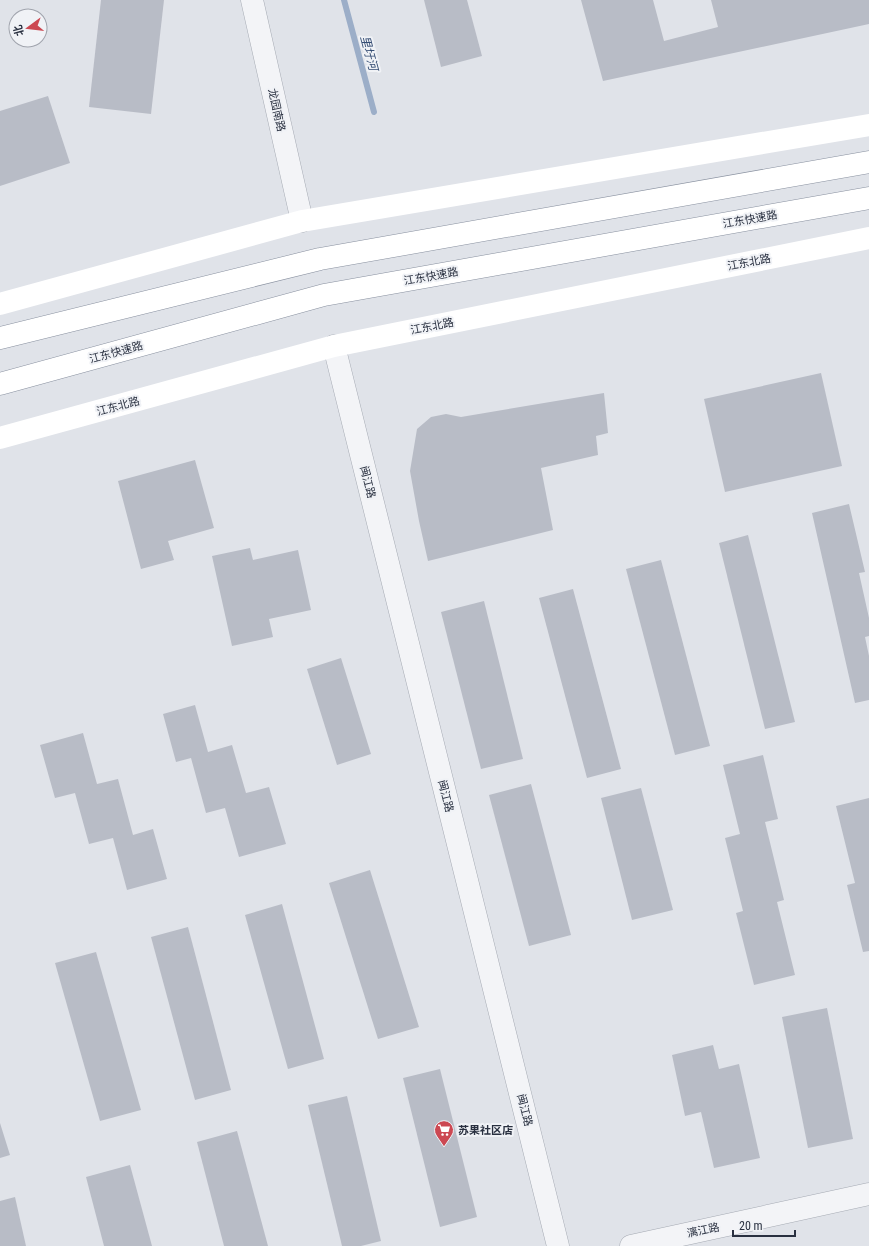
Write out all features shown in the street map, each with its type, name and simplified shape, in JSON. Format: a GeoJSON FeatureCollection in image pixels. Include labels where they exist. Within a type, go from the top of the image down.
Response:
{"type":"FeatureCollection","features":[{"type":"Feature","properties":{"kind":"main road"},"geometry":{"type":"LineString","coordinates":[[0,304],[302,221],[869,125]]}},
{"type":"Feature","properties":{"kind":"main road"},"geometry":{"type":"LineString","coordinates":[[0,338],[320,259],[869,162]]}},
{"type":"Feature","properties":{"kind":"main road","name":"江东快速路"},"geometry":{"type":"LineString","coordinates":[[0,384],[324,295],[869,198]]}},
{"type":"Feature","properties":{"kind":"main road","name":"江东北路"},"geometry":{"type":"LineString","coordinates":[[0,438],[334,346],[869,238]]}},
{"type":"Feature","properties":{"kind":"street","name":"龙园南路"},"geometry":{"type":"LineString","coordinates":[[252,0],[302,221]]}},
{"type":"Feature","properties":{"kind":"street","name":"闽江路"},"geometry":{"type":"LineString","coordinates":[[334,346],[558,1246]]}},
{"type":"Feature","properties":{"kind":"street","name":"漓江路"},"geometry":{"type":"LineString","coordinates":[[631,1246],[869,1194]]}},
{"type":"Feature","properties":{"kind":"building"},"geometry":{"type":"Polygon","coordinates":[[[101,0],[164,0],[151,114],[89,107],[101,0]]]}},
{"type":"Feature","properties":{"kind":"building"},"geometry":{"type":"Polygon","coordinates":[[[424,0],[467,0],[482,56],[441,67],[424,0]]]}},
{"type":"Feature","properties":{"kind":"building"},"geometry":{"type":"Polygon","coordinates":[[[581,0],[653,0],[664,41],[718,27],[711,0],[869,0],[869,24],[603,81],[581,0]]]}},
{"type":"Feature","properties":{"kind":"building"},"geometry":{"type":"Polygon","coordinates":[[[48,96],[70,163],[0,186],[0,111],[48,96]]]}},
{"type":"Feature","properties":{"kind":"building"},"geometry":{"type":"Polygon","coordinates":[[[821,373],[842,466],[725,492],[704,399],[821,373]]]}},
{"type":"Feature","properties":{"kind":"building"},"geometry":{"type":"Polygon","coordinates":[[[604,393],[608,433],[596,436],[598,455],[541,468],[553,530],[428,561],[410,471],[417,429],[431,417],[446,414],[461,417],[604,393]]]}},
{"type":"Feature","properties":{"kind":"building"},"geometry":{"type":"Polygon","coordinates":[[[195,460],[214,528],[168,541],[174,560],[141,569],[118,481],[195,460]]]}},
{"type":"Feature","properties":{"kind":"building"},"geometry":{"type":"Polygon","coordinates":[[[849,504],[865,572],[859,573],[869,618],[869,636],[865,637],[869,656],[869,700],[855,703],[812,513],[849,504]]]}},
{"type":"Feature","properties":{"kind":"building"},"geometry":{"type":"Polygon","coordinates":[[[748,535],[795,722],[765,729],[719,543],[748,535]]]}},
{"type":"Feature","properties":{"kind":"building"},"geometry":{"type":"Polygon","coordinates":[[[250,548],[253,560],[298,550],[311,610],[269,619],[273,637],[232,646],[212,556],[250,548]]]}},
{"type":"Feature","properties":{"kind":"building"},"geometry":{"type":"Polygon","coordinates":[[[661,560],[710,746],[675,755],[626,569],[661,560]]]}},
{"type":"Feature","properties":{"kind":"building"},"geometry":{"type":"Polygon","coordinates":[[[573,589],[621,769],[587,778],[539,598],[573,589]]]}},
{"type":"Feature","properties":{"kind":"building"},"geometry":{"type":"Polygon","coordinates":[[[484,601],[523,759],[481,769],[441,612],[484,601]]]}},
{"type":"Feature","properties":{"kind":"building"},"geometry":{"type":"Polygon","coordinates":[[[341,658],[371,754],[337,765],[307,669],[341,658]]]}},
{"type":"Feature","properties":{"kind":"building"},"geometry":{"type":"Polygon","coordinates":[[[195,705],[208,752],[232,745],[246,793],[269,787],[286,844],[239,857],[225,808],[206,813],[191,758],[176,762],[163,714],[195,705]]]}},
{"type":"Feature","properties":{"kind":"building"},"geometry":{"type":"Polygon","coordinates":[[[83,733],[97,784],[118,779],[133,835],[153,829],[167,879],[127,890],[113,838],[89,844],[75,793],[55,798],[40,745],[83,733]]]}},
{"type":"Feature","properties":{"kind":"building"},"geometry":{"type":"Polygon","coordinates":[[[763,755],[778,819],[765,822],[784,900],[777,902],[795,975],[754,985],[736,913],[743,911],[725,838],[740,834],[723,765],[763,755]]]}},
{"type":"Feature","properties":{"kind":"building"},"geometry":{"type":"Polygon","coordinates":[[[531,784],[571,935],[529,946],[489,795],[531,784]]]}},
{"type":"Feature","properties":{"kind":"building"},"geometry":{"type":"Polygon","coordinates":[[[641,788],[673,910],[632,920],[601,798],[641,788]]]}},
{"type":"Feature","properties":{"kind":"building"},"geometry":{"type":"Polygon","coordinates":[[[869,798],[869,951],[863,952],[847,885],[855,883],[836,806],[869,798]]]}},
{"type":"Feature","properties":{"kind":"building"},"geometry":{"type":"Polygon","coordinates":[[[370,870],[419,1027],[378,1039],[329,883],[370,870]]]}},
{"type":"Feature","properties":{"kind":"building"},"geometry":{"type":"Polygon","coordinates":[[[282,904],[324,1059],[288,1069],[245,915],[282,904]]]}},
{"type":"Feature","properties":{"kind":"building"},"geometry":{"type":"Polygon","coordinates":[[[188,927],[231,1090],[195,1100],[151,937],[188,927]]]}},
{"type":"Feature","properties":{"kind":"building"},"geometry":{"type":"Polygon","coordinates":[[[96,952],[141,1110],[100,1121],[55,963],[96,952]]]}},
{"type":"Feature","properties":{"kind":"building"},"geometry":{"type":"Polygon","coordinates":[[[827,1008],[853,1139],[808,1148],[782,1017],[827,1008]]]}},
{"type":"Feature","properties":{"kind":"building"},"geometry":{"type":"Polygon","coordinates":[[[713,1045],[719,1069],[739,1064],[760,1158],[714,1168],[701,1112],[685,1116],[672,1055],[713,1045]]]}},
{"type":"Feature","properties":{"kind":"building"},"geometry":{"type":"Polygon","coordinates":[[[440,1069],[477,1217],[440,1227],[403,1078],[440,1069]]]}},
{"type":"Feature","properties":{"kind":"building"},"geometry":{"type":"Polygon","coordinates":[[[347,1096],[381,1241],[361,1246],[342,1246],[308,1105],[347,1096]]]}},
{"type":"Feature","properties":{"kind":"building"},"geometry":{"type":"Polygon","coordinates":[[[0,1123],[10,1155],[0,1158],[0,1123]]]}},
{"type":"Feature","properties":{"kind":"building"},"geometry":{"type":"Polygon","coordinates":[[[237,1131],[268,1246],[224,1246],[197,1142],[237,1131]]]}},
{"type":"Feature","properties":{"kind":"building"},"geometry":{"type":"Polygon","coordinates":[[[130,1165],[152,1246],[104,1246],[86,1177],[130,1165]]]}},
{"type":"Feature","properties":{"kind":"building"},"geometry":{"type":"Polygon","coordinates":[[[15,1197],[26,1246],[0,1246],[0,1201],[15,1197]]]}},
{"type":"Feature","properties":{"kind":"waterway","name":"里圩河"},"geometry":{"type":"LineString","coordinates":[[344,0],[374,112]]}},
{"type":"Feature","properties":{"kind":"place","name":"苏果社区店"},"geometry":{"type":"Point","coordinates":[444,1147]}}]}
